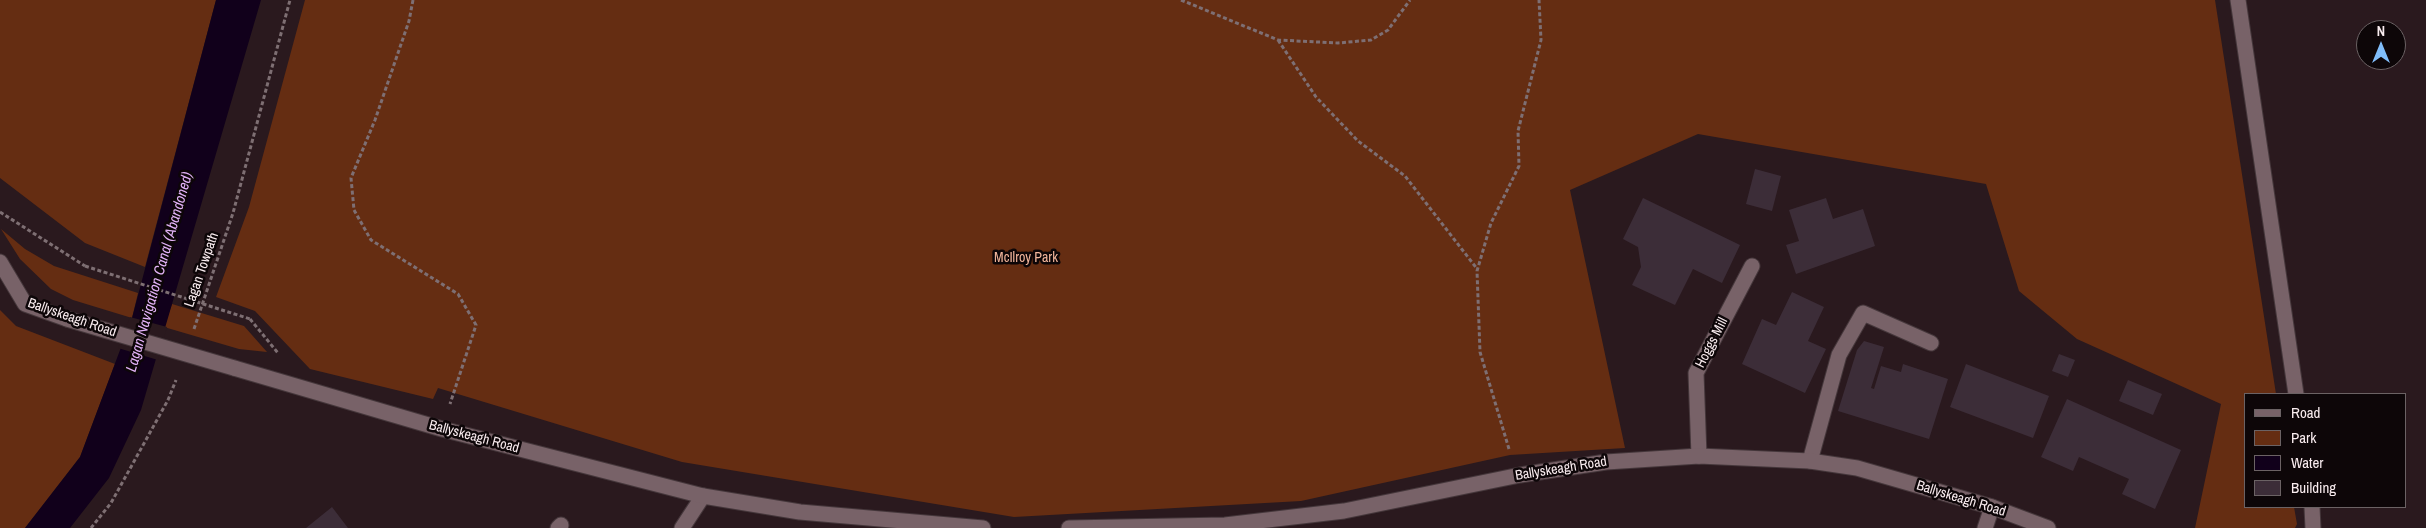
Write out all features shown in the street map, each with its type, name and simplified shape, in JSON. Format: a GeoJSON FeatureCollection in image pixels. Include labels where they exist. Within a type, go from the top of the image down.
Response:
{"type":"FeatureCollection","features":[{"type":"Feature","properties":{"kind":"main road"},"geometry":{"type":"LineString","coordinates":[[2238,0],[2296,393]]}},
{"type":"Feature","properties":{"kind":"main road","name":"Ballyskeagh Road"},"geometry":{"type":"LineString","coordinates":[[0,262],[25,304],[68,319],[442,429],[703,496],[800,512],[983,528]]}},
{"type":"Feature","properties":{"kind":"main road","name":"Hoggs Mill"},"geometry":{"type":"LineString","coordinates":[[1699,456],[1696,373],[1752,266]]}},
{"type":"Feature","properties":{"kind":"main road"},"geometry":{"type":"LineString","coordinates":[[1810,461],[1839,355],[1863,313],[1931,342]]}},
{"type":"Feature","properties":{"kind":"main road","name":"Ballyskeagh Road"},"geometry":{"type":"LineString","coordinates":[[1069,528],[1225,525],[1344,511],[1520,475],[1606,462],[1699,456],[1810,461],[1856,468],[1992,507],[2048,528]]}},
{"type":"Feature","properties":{"kind":"main road"},"geometry":{"type":"LineString","coordinates":[[682,528],[703,496]]}},
{"type":"Feature","properties":{"kind":"main road"},"geometry":{"type":"LineString","coordinates":[[1985,528],[1992,507]]}},
{"type":"Feature","properties":{"kind":"main road"},"geometry":{"type":"LineString","coordinates":[[2312,508],[2313,528]]}},
{"type":"Feature","properties":{"kind":"path","name":"Lagan Towpath"},"geometry":{"type":"LineString","coordinates":[[192,334],[233,213],[290,0]]}},
{"type":"Feature","properties":{"kind":"path"},"geometry":{"type":"LineString","coordinates":[[413,0],[409,22],[375,120],[352,178],[353,202],[354,210],[371,240],[458,294],[476,325],[442,429]]}},
{"type":"Feature","properties":{"kind":"path"},"geometry":{"type":"LineString","coordinates":[[1181,0],[1278,40],[1338,43],[1371,40],[1388,30],[1410,0]]}},
{"type":"Feature","properties":{"kind":"path"},"geometry":{"type":"LineString","coordinates":[[1520,475],[1510,455],[1480,352],[1478,270],[1490,223],[1519,166],[1519,124],[1541,40],[1539,0]]}},
{"type":"Feature","properties":{"kind":"path"},"geometry":{"type":"LineString","coordinates":[[1278,40],[1316,97],[1358,141],[1405,176],[1478,270]]}},
{"type":"Feature","properties":{"kind":"path"},"geometry":{"type":"LineString","coordinates":[[0,212],[85,266],[250,319]]}},
{"type":"Feature","properties":{"kind":"path"},"geometry":{"type":"LineString","coordinates":[[91,528],[111,503],[168,400],[179,372]]}},
{"type":"Feature","properties":{"kind":"green space"},"geometry":{"type":"Polygon","coordinates":[[[0,0],[216,0],[145,267],[85,243],[0,178],[0,0]]]}},
{"type":"Feature","properties":{"kind":"green space","name":"McIlroy Park"},"geometry":{"type":"Polygon","coordinates":[[[305,0],[2215,0],[2276,393],[2244,393],[2244,508],[2294,508],[2297,524],[2295,528],[2195,528],[2221,404],[2077,339],[2019,291],[1986,184],[1698,134],[1570,190],[1625,448],[1510,455],[1301,501],[1014,517],[682,462],[438,388],[433,399],[310,369],[255,311],[216,297],[249,207],[305,0]]]}},
{"type":"Feature","properties":{"kind":"green space"},"geometry":{"type":"Polygon","coordinates":[[[1,229],[25,249],[54,266],[138,293],[132,318],[73,300],[51,289],[20,259],[1,229]]]}},
{"type":"Feature","properties":{"kind":"green space"},"geometry":{"type":"Polygon","coordinates":[[[172,304],[244,326],[267,352],[239,349],[164,327],[172,304]]]}},
{"type":"Feature","properties":{"kind":"green space"},"geometry":{"type":"Polygon","coordinates":[[[0,310],[16,326],[115,364],[80,457],[25,528],[0,528],[0,310]]]}},
{"type":"Feature","properties":{"kind":"water","name":"Lagan Navigation Canal (Abandoned)"},"geometry":{"type":"Polygon","coordinates":[[[216,0],[261,0],[141,410],[109,478],[70,528],[25,528],[80,457],[132,318],[216,0]]]}},
{"type":"Feature","properties":{"kind":"pier"},"geometry":{"type":"Polygon","coordinates":[[[130,317],[167,327],[158,360],[118,348],[130,317]]]}},
{"type":"Feature","properties":{"kind":"building"},"geometry":{"type":"Polygon","coordinates":[[[1755,169],[1781,176],[1772,211],[1746,204],[1755,169]]]}},
{"type":"Feature","properties":{"kind":"building"},"geometry":{"type":"Polygon","coordinates":[[[1643,198],[1740,245],[1722,283],[1693,269],[1675,305],[1632,285],[1641,267],[1638,247],[1623,239],[1643,198]]]}},
{"type":"Feature","properties":{"kind":"building"},"geometry":{"type":"Polygon","coordinates":[[[1826,198],[1833,219],[1863,209],[1875,246],[1796,274],[1786,245],[1799,241],[1789,210],[1826,198]]]}},
{"type":"Feature","properties":{"kind":"building"},"geometry":{"type":"Polygon","coordinates":[[[1792,292],[1824,307],[1808,341],[1826,349],[1805,393],[1742,364],[1762,319],[1776,325],[1792,292]]]}},
{"type":"Feature","properties":{"kind":"building"},"geometry":{"type":"Polygon","coordinates":[[[1864,341],[1884,347],[1871,388],[1874,389],[1881,366],[1901,372],[1903,364],[1948,379],[1929,439],[1838,411],[1857,350],[1864,341]]]}},
{"type":"Feature","properties":{"kind":"building"},"geometry":{"type":"Polygon","coordinates":[[[2059,354],[2075,360],[2068,377],[2052,371],[2059,354]]]}},
{"type":"Feature","properties":{"kind":"building"},"geometry":{"type":"Polygon","coordinates":[[[1966,364],[2049,396],[2033,438],[1950,407],[1966,364]]]}},
{"type":"Feature","properties":{"kind":"building"},"geometry":{"type":"Polygon","coordinates":[[[2128,380],[2162,394],[2153,415],[2119,401],[2128,380]]]}},
{"type":"Feature","properties":{"kind":"building"},"geometry":{"type":"Polygon","coordinates":[[[2067,399],[2181,450],[2155,509],[2122,494],[2129,479],[2079,457],[2073,471],[2041,457],[2067,399]]]}},
{"type":"Feature","properties":{"kind":"building"},"geometry":{"type":"Polygon","coordinates":[[[332,507],[348,528],[306,528],[332,507]]]}}]}
